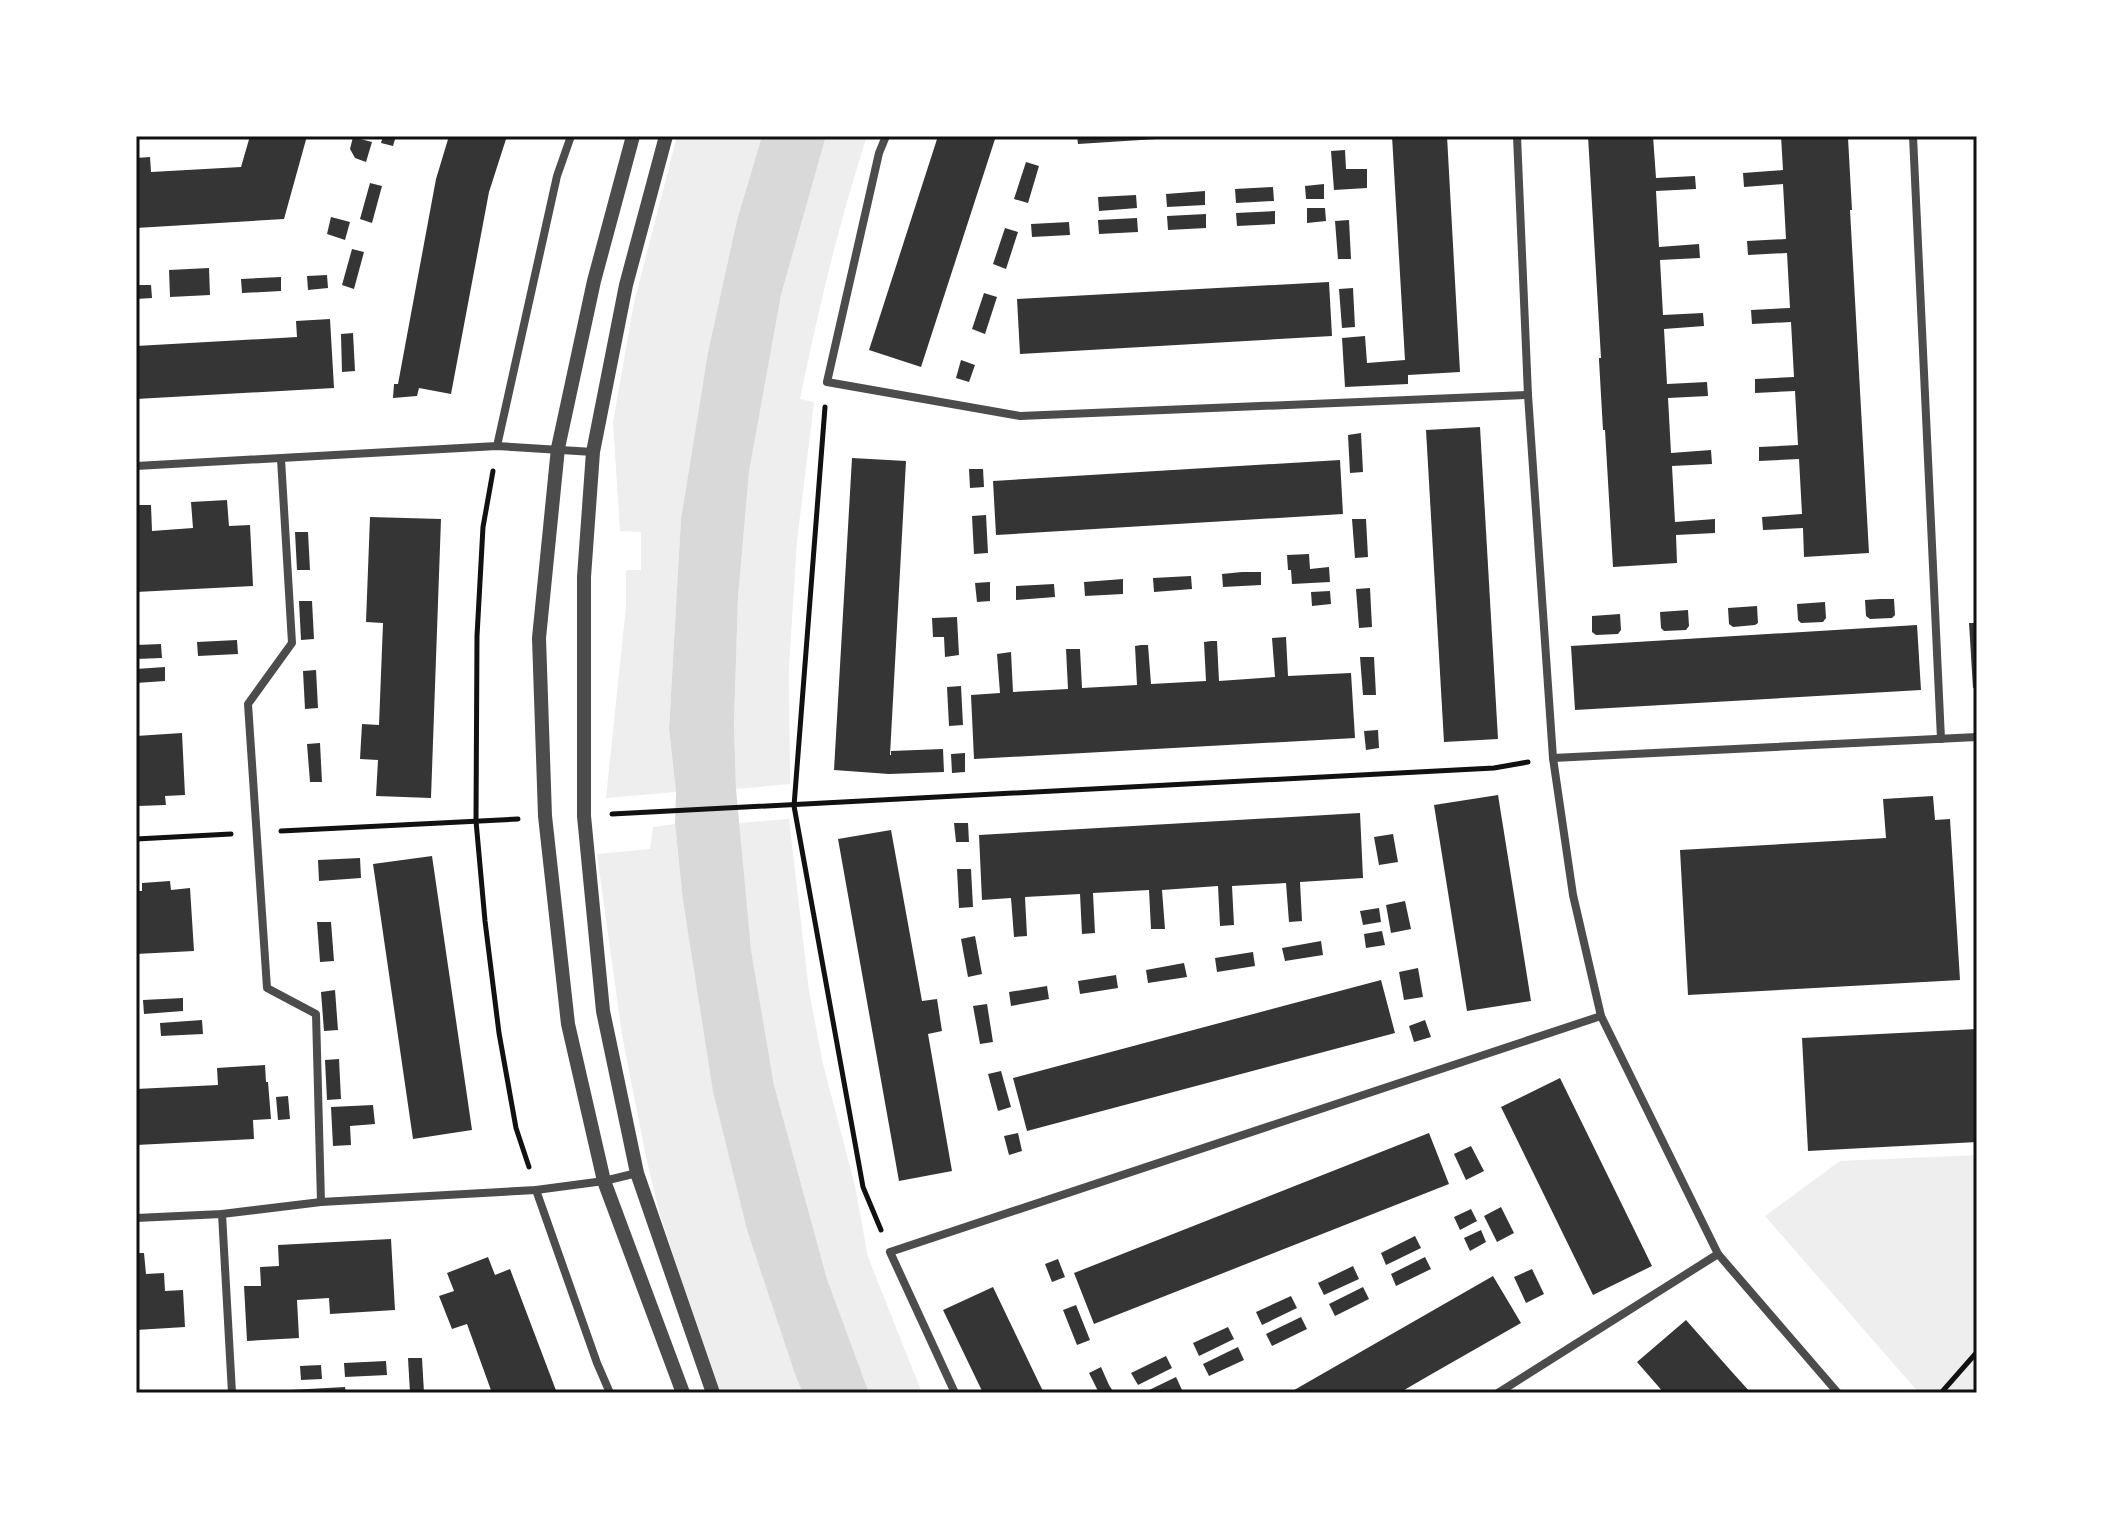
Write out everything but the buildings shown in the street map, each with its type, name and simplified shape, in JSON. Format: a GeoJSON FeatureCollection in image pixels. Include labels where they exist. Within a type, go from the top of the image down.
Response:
{"type":"FeatureCollection","features":[{"type":"Feature","properties":{"kind":"street"},"geometry":{"type":"LineString","coordinates":[[497,446],[557,176],[571,136]]}},
{"type":"Feature","properties":{"kind":"street"},"geometry":{"type":"LineString","coordinates":[[633,136],[594,281],[558,448],[539,638],[545,816],[568,1024],[604,1181],[683,1393]]}},
{"type":"Feature","properties":{"kind":"street"},"geometry":{"type":"LineString","coordinates":[[666,136],[626,285],[593,452],[584,577],[584,816],[603,1011],[637,1173],[713,1393]]}},
{"type":"Feature","properties":{"kind":"street"},"geometry":{"type":"LineString","coordinates":[[886,136],[879,153],[827,382],[1020,416],[1528,395]]}},
{"type":"Feature","properties":{"kind":"street"},"geometry":{"type":"LineString","coordinates":[[1517,136],[1528,395],[1553,758],[1573,895],[1601,1016],[1718,1254],[1838,1393]]}},
{"type":"Feature","properties":{"kind":"street"},"geometry":{"type":"LineString","coordinates":[[1913,136],[1941,739]]}},
{"type":"Feature","properties":{"kind":"street"},"geometry":{"type":"LineString","coordinates":[[136,466],[497,446],[593,452]]}},
{"type":"Feature","properties":{"kind":"street"},"geometry":{"type":"LineString","coordinates":[[281,459],[292,643],[248,704],[267,988],[316,1014],[321,1202]]}},
{"type":"Feature","properties":{"kind":"street"},"geometry":{"type":"LineString","coordinates":[[1553,758],[1977,737]]}},
{"type":"Feature","properties":{"kind":"street"},"geometry":{"type":"LineString","coordinates":[[955,1393],[890,1252],[1601,1016]]}},
{"type":"Feature","properties":{"kind":"street"},"geometry":{"type":"LineString","coordinates":[[136,1218],[222,1214],[321,1202],[536,1190],[604,1181],[637,1173]]}},
{"type":"Feature","properties":{"kind":"street"},"geometry":{"type":"LineString","coordinates":[[536,1190],[610,1393]]}},
{"type":"Feature","properties":{"kind":"street"},"geometry":{"type":"LineString","coordinates":[[222,1214],[232,1393]]}},
{"type":"Feature","properties":{"kind":"street"},"geometry":{"type":"LineString","coordinates":[[1498,1393],[1718,1254]]}},
{"type":"Feature","properties":{"kind":"path"},"geometry":{"type":"LineString","coordinates":[[827,382],[794,806],[863,1187],[890,1252]]}},
{"type":"Feature","properties":{"kind":"path"},"geometry":{"type":"LineString","coordinates":[[497,446],[483,527],[478,620],[476,821],[499,1033],[516,1128],[536,1190]]}},
{"type":"Feature","properties":{"kind":"path"},"geometry":{"type":"LineString","coordinates":[[584,816],[1494,768],[1553,758]]}},
{"type":"Feature","properties":{"kind":"path"},"geometry":{"type":"LineString","coordinates":[[136,839],[545,816]]}},
{"type":"Feature","properties":{"kind":"path"},"geometry":{"type":"LineString","coordinates":[[1941,1393],[1977,1352]]}},
{"type":"Feature","properties":{"kind":"shaded area"},"geometry":{"type":"Polygon","coordinates":[[[677,136],[762,136],[737,220],[708,352],[681,519],[669,729],[676,792],[606,798],[626,606],[626,570],[641,570],[641,532],[620,531],[613,422],[634,303],[677,136]]]}},
{"type":"Feature","properties":{"kind":"shaded area"},"geometry":{"type":"Polygon","coordinates":[[[762,136],[826,136],[781,295],[749,472],[738,598],[734,723],[736,789],[751,950],[774,1085],[827,1279],[869,1393],[803,1393],[796,1377],[747,1230],[713,1092],[683,901],[675,824],[676,792],[669,729],[681,519],[708,352],[737,220],[762,136]]]}},
{"type":"Feature","properties":{"kind":"shaded area"},"geometry":{"type":"Polygon","coordinates":[[[826,136],[867,136],[830,267],[800,399],[814,402],[797,541],[789,666],[790,784],[736,789],[734,723],[738,598],[749,472],[781,295],[826,136]]]}},
{"type":"Feature","properties":{"kind":"shaded area"},"geometry":{"type":"Polygon","coordinates":[[[789,819],[809,991],[823,1064],[855,1186],[868,1257],[922,1393],[869,1393],[827,1279],[774,1085],[751,950],[738,823],[789,819]]]}},
{"type":"Feature","properties":{"kind":"shaded area"},"geometry":{"type":"Polygon","coordinates":[[[675,824],[683,901],[713,1092],[747,1230],[803,1393],[719,1393],[660,1215],[646,1157],[622,1035],[597,854],[650,849],[653,827],[675,824]]]}},
{"type":"Feature","properties":{"kind":"shaded area"},"geometry":{"type":"Polygon","coordinates":[[[1977,1155],[1977,1393],[1919,1393],[1765,1216],[1840,1161],[1977,1155]]]}}]}
